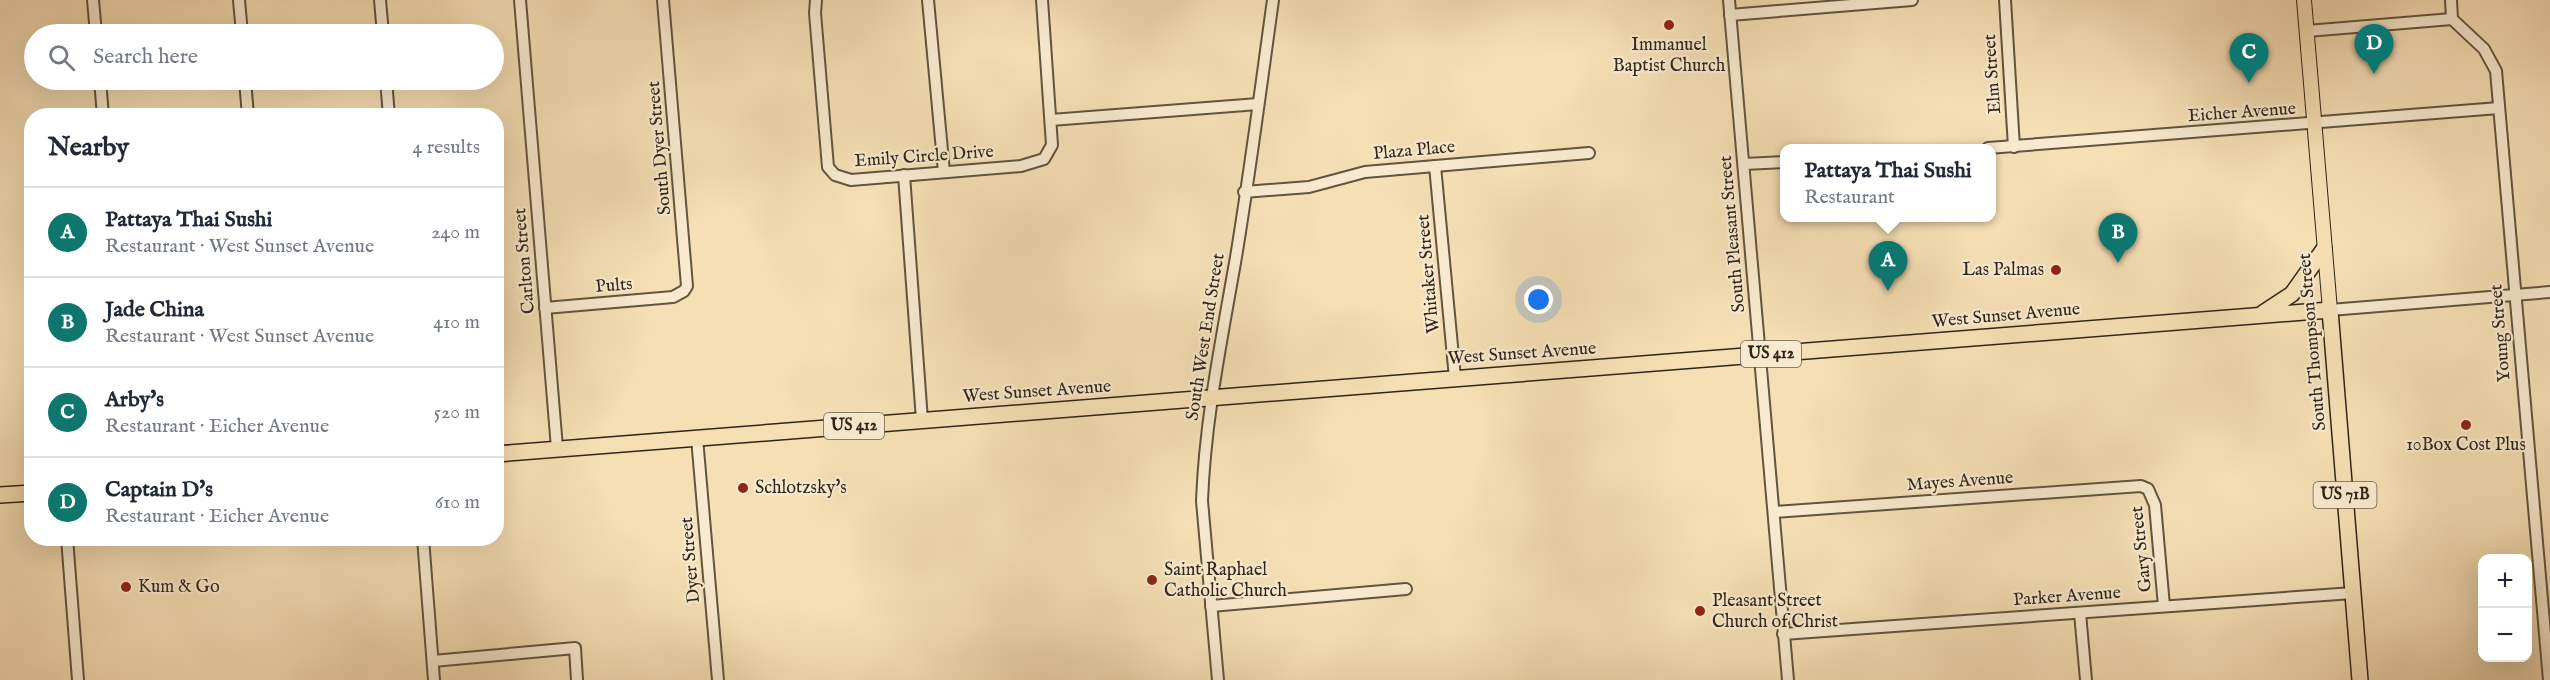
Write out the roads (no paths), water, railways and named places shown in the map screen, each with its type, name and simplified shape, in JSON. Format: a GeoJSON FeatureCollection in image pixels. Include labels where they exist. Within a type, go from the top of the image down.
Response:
{"type":"FeatureCollection","features":[{"type":"Feature","properties":{"kind":"highway"},"geometry":{"type":"LineString","coordinates":[[2259,316],[2292,294],[2324,249]]}},
{"type":"Feature","properties":{"kind":"highway","name":"West Sunset Avenue"},"geometry":{"type":"LineString","coordinates":[[504,453],[2330,310]]}},
{"type":"Feature","properties":{"kind":"highway","name":"South Thompson Street"},"geometry":{"type":"LineString","coordinates":[[2330,310],[2360,680]]}},
{"type":"Feature","properties":{"kind":"highway"},"geometry":{"type":"LineString","coordinates":[[0,495],[24,494]]}},
{"type":"Feature","properties":{"kind":"main road","name":"South Thompson Street"},"geometry":{"type":"LineString","coordinates":[[2304,0],[2330,310]]}},
{"type":"Feature","properties":{"kind":"street"},"geometry":{"type":"LineString","coordinates":[[93,0],[95,24]]}},
{"type":"Feature","properties":{"kind":"street"},"geometry":{"type":"LineString","coordinates":[[239,0],[241,24]]}},
{"type":"Feature","properties":{"kind":"street"},"geometry":{"type":"LineString","coordinates":[[380,0],[382,24]]}},
{"type":"Feature","properties":{"kind":"street","name":"Carlton Street"},"geometry":{"type":"LineString","coordinates":[[520,0],[557,448]]}},
{"type":"Feature","properties":{"kind":"street","name":"South Dyer Street"},"geometry":{"type":"LineString","coordinates":[[663,0],[688,280],[684,291]]}},
{"type":"Feature","properties":{"kind":"street","name":"Emily Circle Drive"},"geometry":{"type":"LineString","coordinates":[[816,0],[815,13],[828,167],[842,179],[1036,164],[1050,151],[1051,120],[1042,0]]}},
{"type":"Feature","properties":{"kind":"street"},"geometry":{"type":"LineString","coordinates":[[928,0],[944,172]]}},
{"type":"Feature","properties":{"kind":"street","name":"South West End Street"},"geometry":{"type":"LineString","coordinates":[[1218,680],[1202,501],[1212,398],[1273,0]]}},
{"type":"Feature","properties":{"kind":"street","name":"South Pleasant Street"},"geometry":{"type":"LineString","coordinates":[[1729,0],[1788,680]]}},
{"type":"Feature","properties":{"kind":"street"},"geometry":{"type":"LineString","coordinates":[[1730,15],[1856,2],[1912,0]]}},
{"type":"Feature","properties":{"kind":"street","name":"Elm Street"},"geometry":{"type":"LineString","coordinates":[[2005,0],[2014,147]]}},
{"type":"Feature","properties":{"kind":"street"},"geometry":{"type":"LineString","coordinates":[[2307,31],[2452,19],[2451,0]]}},
{"type":"Feature","properties":{"kind":"street","name":"Young Street"},"geometry":{"type":"LineString","coordinates":[[2452,19],[2491,59],[2496,71],[2549,680]]}},
{"type":"Feature","properties":{"kind":"street"},"geometry":{"type":"LineString","coordinates":[[101,90],[102,108]]}},
{"type":"Feature","properties":{"kind":"street"},"geometry":{"type":"LineString","coordinates":[[246,90],[248,108]]}},
{"type":"Feature","properties":{"kind":"street"},"geometry":{"type":"LineString","coordinates":[[387,90],[388,108]]}},
{"type":"Feature","properties":{"kind":"street"},"geometry":{"type":"LineString","coordinates":[[1051,120],[1258,104]]}},
{"type":"Feature","properties":{"kind":"street","name":"Eicher Avenue"},"geometry":{"type":"LineString","coordinates":[[1996,148],[2499,108]]}},
{"type":"Feature","properties":{"kind":"street","name":"Plaza Place"},"geometry":{"type":"LineString","coordinates":[[1245,192],[1309,187],[1365,172],[1589,153]]}},
{"type":"Feature","properties":{"kind":"street"},"geometry":{"type":"LineString","coordinates":[[1744,164],[1780,162]]}},
{"type":"Feature","properties":{"kind":"street","name":"Whitaker Street"},"geometry":{"type":"LineString","coordinates":[[1435,166],[1455,378]]}},
{"type":"Feature","properties":{"kind":"street"},"geometry":{"type":"LineString","coordinates":[[904,175],[922,420]]}},
{"type":"Feature","properties":{"kind":"street","name":"Pults"},"geometry":{"type":"LineString","coordinates":[[545,308],[673,297],[684,291]]}},
{"type":"Feature","properties":{"kind":"street","name":"West Sunset Avenue"},"geometry":{"type":"LineString","coordinates":[[2330,310],[2550,292]]}},
{"type":"Feature","properties":{"kind":"street","name":"Dyer Street"},"geometry":{"type":"LineString","coordinates":[[697,438],[718,680]]}},
{"type":"Feature","properties":{"kind":"street","name":"Mayes Avenue"},"geometry":{"type":"LineString","coordinates":[[1774,513],[2132,485],[2148,489]]}},
{"type":"Feature","properties":{"kind":"street","name":"Gary Street"},"geometry":{"type":"LineString","coordinates":[[2148,489],[2156,505],[2164,606]]}},
{"type":"Feature","properties":{"kind":"street"},"geometry":{"type":"LineString","coordinates":[[68,546],[78,680]]}},
{"type":"Feature","properties":{"kind":"street"},"geometry":{"type":"LineString","coordinates":[[424,546],[434,680]]}},
{"type":"Feature","properties":{"kind":"street"},"geometry":{"type":"LineString","coordinates":[[1211,606],[1406,589]]}},
{"type":"Feature","properties":{"kind":"street","name":"Parker Avenue"},"geometry":{"type":"LineString","coordinates":[[1783,634],[2353,593]]}},
{"type":"Feature","properties":{"kind":"street"},"geometry":{"type":"LineString","coordinates":[[2080,613],[2086,680]]}},
{"type":"Feature","properties":{"kind":"street"},"geometry":{"type":"LineString","coordinates":[[433,661],[575,648],[578,680]]}},
{"type":"Feature","properties":{"kind":"place","name":"Immanuel Baptist Church"},"geometry":{"type":"Point","coordinates":[1669,25]}},
{"type":"Feature","properties":{"kind":"place","name":"Captain D's"},"geometry":{"type":"Point","coordinates":[2374,74]}},
{"type":"Feature","properties":{"kind":"place","name":"Arby's"},"geometry":{"type":"Point","coordinates":[2249,83]}},
{"type":"Feature","properties":{"kind":"place","name":"Jade China"},"geometry":{"type":"Point","coordinates":[2118,263]}},
{"type":"Feature","properties":{"kind":"place","name":"Las Palmas"},"geometry":{"type":"Point","coordinates":[2056,270]}},
{"type":"Feature","properties":{"kind":"place","name":"Pattaya Thai Sushi"},"geometry":{"type":"Point","coordinates":[1888,291]}},
{"type":"Feature","properties":{"kind":"place","name":"10Box Cost Plus"},"geometry":{"type":"Point","coordinates":[2466,425]}},
{"type":"Feature","properties":{"kind":"place","name":"Schlotzsky's"},"geometry":{"type":"Point","coordinates":[743,488]}},
{"type":"Feature","properties":{"kind":"place","name":"Saint Raphael Catholic Church"},"geometry":{"type":"Point","coordinates":[1152,580]}},
{"type":"Feature","properties":{"kind":"place","name":"Kum & Go"},"geometry":{"type":"Point","coordinates":[126,587]}},
{"type":"Feature","properties":{"kind":"place","name":"Pleasant Street Church of Christ"},"geometry":{"type":"Point","coordinates":[1700,611]}}]}
